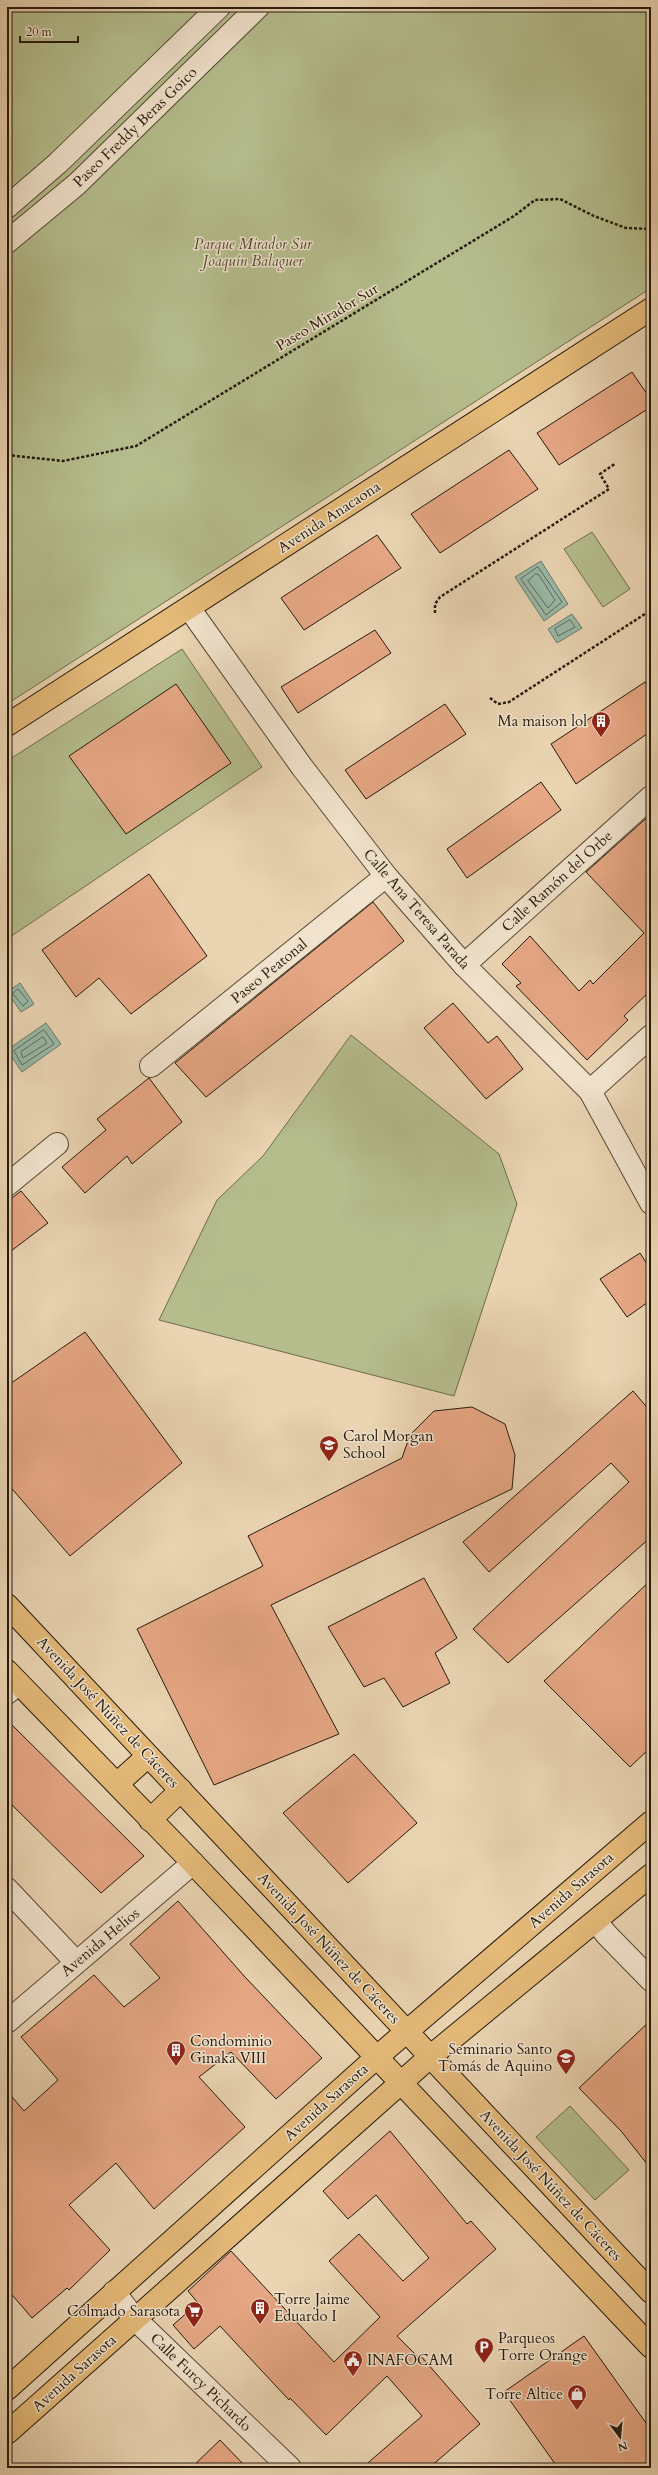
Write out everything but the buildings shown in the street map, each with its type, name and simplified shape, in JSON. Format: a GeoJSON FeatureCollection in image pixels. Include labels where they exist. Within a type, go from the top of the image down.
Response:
{"type":"FeatureCollection","features":[{"type":"Feature","properties":{"kind":"main road","name":"Avenida Anacaona"},"geometry":{"type":"LineString","coordinates":[[7,725],[651,309]]}},
{"type":"Feature","properties":{"kind":"main road","name":"Avenida José Núñez de Cáceres"},"geometry":{"type":"LineString","coordinates":[[10,1612],[181,1790],[651,2292]]}},
{"type":"Feature","properties":{"kind":"main road"},"geometry":{"type":"LineString","coordinates":[[11,1682],[117,1784],[402,2082],[651,2347]]}},
{"type":"Feature","properties":{"kind":"main road"},"geometry":{"type":"LineString","coordinates":[[117,1784],[148,1756]]}},
{"type":"Feature","properties":{"kind":"main road"},"geometry":{"type":"LineString","coordinates":[[150,1820],[181,1790]]}},
{"type":"Feature","properties":{"kind":"main road","name":"Avenida Sarasota"},"geometry":{"type":"LineString","coordinates":[[7,2389],[377,2057],[651,1822]]}},
{"type":"Feature","properties":{"kind":"main road","name":"Avenida Sarasota"},"geometry":{"type":"LineString","coordinates":[[7,2433],[134,2318],[431,2056],[597,1922],[651,1875]]}},
{"type":"Feature","properties":{"kind":"street","name":"Paseo Freddy Beras Goico"},"geometry":{"type":"LineString","coordinates":[[7,207],[58,163],[219,7]]}},
{"type":"Feature","properties":{"kind":"street","name":"Paseo Freddy Beras Goico"},"geometry":{"type":"LineString","coordinates":[[7,242],[77,184],[258,7]]}},
{"type":"Feature","properties":{"kind":"street","name":"Calle Ana Teresa Parada"},"geometry":{"type":"LineString","coordinates":[[189,608],[302,767],[386,876],[464,965],[590,1091],[651,1203]]}},
{"type":"Feature","properties":{"kind":"street","name":"Calle Ramón del Orbe"},"geometry":{"type":"LineString","coordinates":[[464,965],[651,797]]}},
{"type":"Feature","properties":{"kind":"street","name":"Paseo Peatonal"},"geometry":{"type":"LineString","coordinates":[[151,1066],[386,876]]}},
{"type":"Feature","properties":{"kind":"street"},"geometry":{"type":"LineString","coordinates":[[590,1091],[651,1036]]}},
{"type":"Feature","properties":{"kind":"street"},"geometry":{"type":"LineString","coordinates":[[7,1185],[57,1144]]}},
{"type":"Feature","properties":{"kind":"street","name":"Avenida Helios"},"geometry":{"type":"LineString","coordinates":[[7,2022],[193,1863]]}},
{"type":"Feature","properties":{"kind":"street"},"geometry":{"type":"LineString","coordinates":[[7,1888],[76,1962]]}},
{"type":"Feature","properties":{"kind":"street"},"geometry":{"type":"LineString","coordinates":[[597,1922],[606,1934],[651,1980]]}},
{"type":"Feature","properties":{"kind":"street","name":"Calle Furcy Pichardo"},"geometry":{"type":"LineString","coordinates":[[114,2292],[134,2318],[290,2468]]}},
{"type":"Feature","properties":{"kind":"path","name":"Paseo Mirador Sur"},"geometry":{"type":"LineString","coordinates":[[7,455],[63,461],[136,446],[514,216],[535,200],[560,199],[594,216],[626,228],[651,229]]}},
{"type":"Feature","properties":{"kind":"path"},"geometry":{"type":"LineString","coordinates":[[435,613],[435,604],[440,597],[609,489],[600,474],[616,463]]}},
{"type":"Feature","properties":{"kind":"path"},"geometry":{"type":"LineString","coordinates":[[490,698],[498,704],[509,702],[651,610]]}},
{"type":"Feature","properties":{"kind":"green space","name":"Parque Mirador Sur Joaquín Balaguer"},"geometry":{"type":"Polygon","coordinates":[[[7,7],[651,7],[651,288],[7,704],[7,7]]]}},
{"type":"Feature","properties":{"kind":"green space"},"geometry":{"type":"Polygon","coordinates":[[[592,532],[630,589],[603,607],[564,549],[592,532]]]}},
{"type":"Feature","properties":{"kind":"green space"},"geometry":{"type":"Polygon","coordinates":[[[182,649],[262,767],[7,939],[7,761],[182,649]]]}},
{"type":"Feature","properties":{"kind":"green space"},"geometry":{"type":"Polygon","coordinates":[[[351,1035],[499,1154],[517,1204],[454,1396],[159,1320],[217,1200],[263,1156],[351,1035]]]}},
{"type":"Feature","properties":{"kind":"green space"},"geometry":{"type":"Polygon","coordinates":[[[570,2106],[629,2170],[595,2200],[536,2137],[570,2106]]]}},
{"type":"Feature","properties":{"kind":"water"},"geometry":{"type":"Polygon","coordinates":[[[541,561],[568,604],[544,621],[515,577],[541,561]]]}},
{"type":"Feature","properties":{"kind":"water"},"geometry":{"type":"Polygon","coordinates":[[[572,614],[582,628],[557,643],[548,629],[572,614]]]}},
{"type":"Feature","properties":{"kind":"water"},"geometry":{"type":"Polygon","coordinates":[[[20,983],[34,1004],[21,1012],[7,992],[20,983]]]}},
{"type":"Feature","properties":{"kind":"water"},"geometry":{"type":"Polygon","coordinates":[[[46,1023],[61,1044],[22,1072],[7,1050],[46,1023]]]}},
{"type":"Feature","properties":{"kind":"place","name":"Ma maison lol"},"geometry":{"type":"Point","coordinates":[601,738]}},
{"type":"Feature","properties":{"kind":"place","name":"Carol Morgan School"},"geometry":{"type":"Point","coordinates":[329,1462]}},
{"type":"Feature","properties":{"kind":"place","name":"Condominio Ginaka VIII"},"geometry":{"type":"Point","coordinates":[176,2067]}},
{"type":"Feature","properties":{"kind":"place","name":"Seminario Santo Tomás de Aquino"},"geometry":{"type":"Point","coordinates":[566,2075]}},
{"type":"Feature","properties":{"kind":"place","name":"Torre Jaime Eduardo I"},"geometry":{"type":"Point","coordinates":[260,2325]}},
{"type":"Feature","properties":{"kind":"place","name":"Colmado Sarasota"},"geometry":{"type":"Point","coordinates":[194,2328]}},
{"type":"Feature","properties":{"kind":"place","name":"Parqueos Torre Orange"},"geometry":{"type":"Point","coordinates":[484,2364]}},
{"type":"Feature","properties":{"kind":"place","name":"INAFOCAM"},"geometry":{"type":"Point","coordinates":[353,2377]}},
{"type":"Feature","properties":{"kind":"place","name":"Torre Altice"},"geometry":{"type":"Point","coordinates":[577,2411]}}]}
